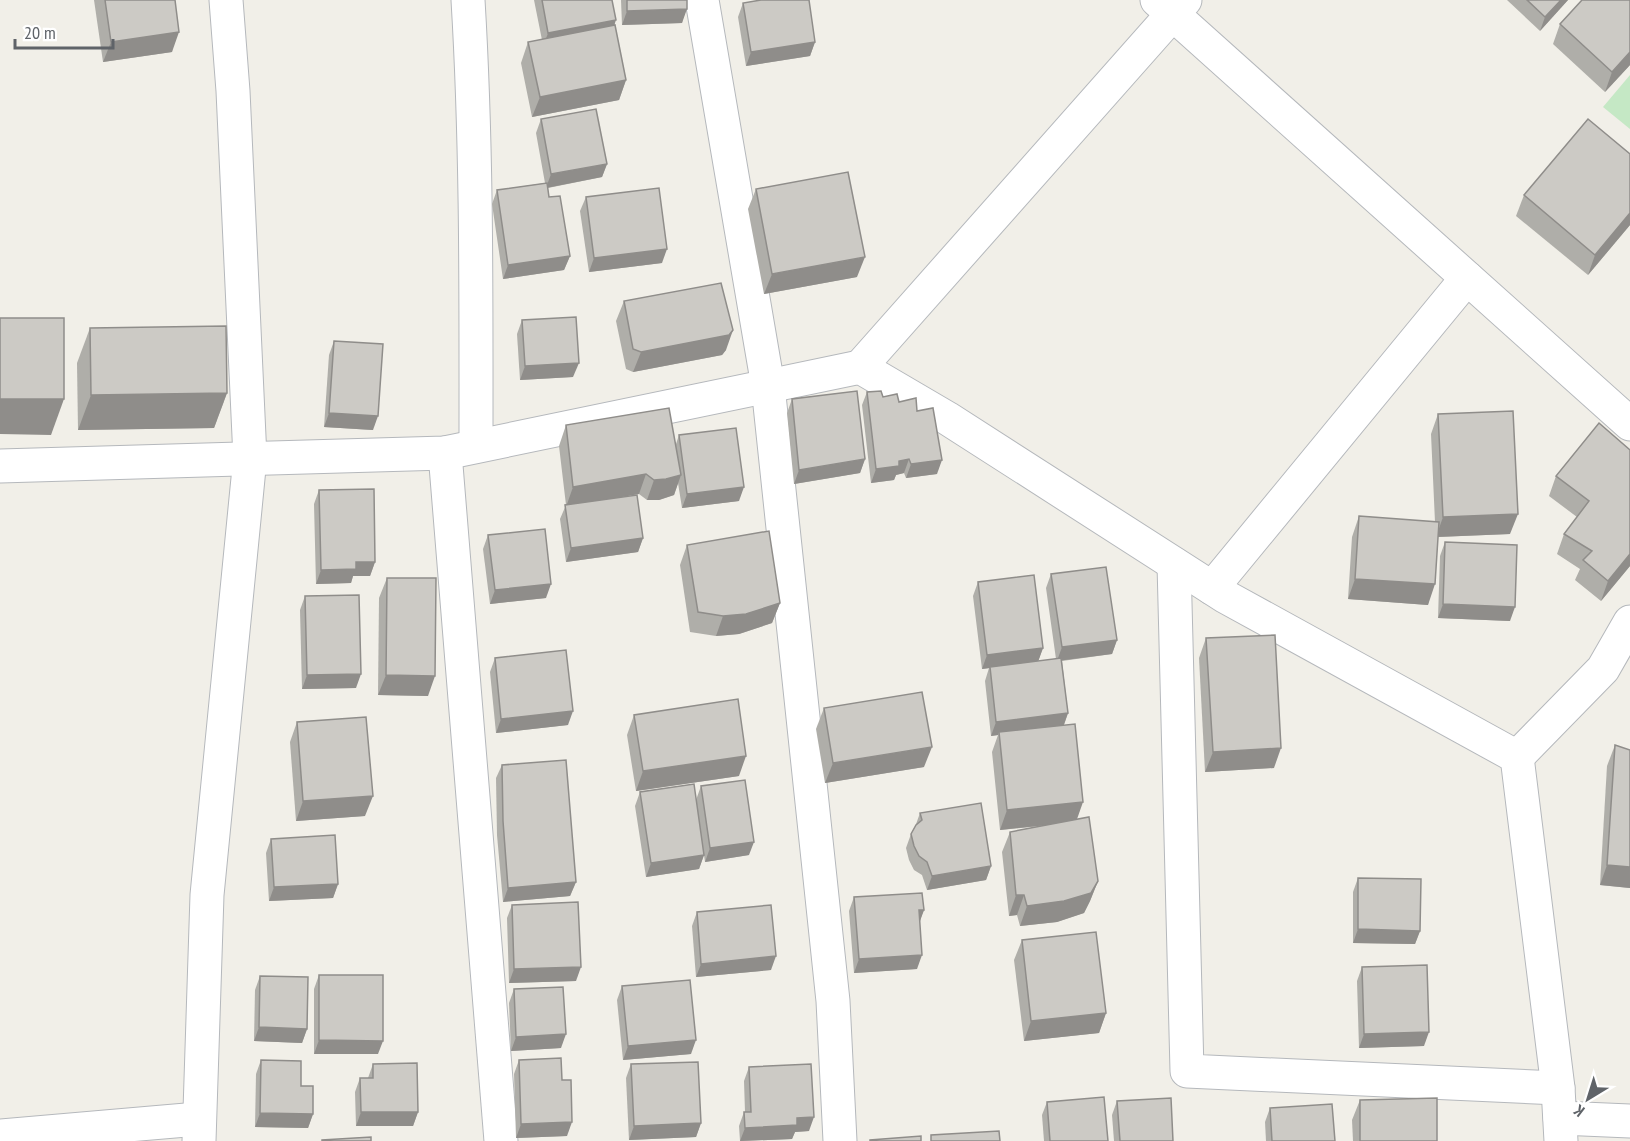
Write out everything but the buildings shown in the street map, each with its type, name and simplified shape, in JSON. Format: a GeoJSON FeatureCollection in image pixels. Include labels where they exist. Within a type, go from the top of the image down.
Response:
{"type":"FeatureCollection","features":[{"type":"Feature","properties":{"kind":"street"},"geometry":{"type":"LineString","coordinates":[[0,1136],[199,1130],[207,895],[250,458],[234,103],[226,0]]}},
{"type":"Feature","properties":{"kind":"street"},"geometry":{"type":"LineString","coordinates":[[468,0],[474,101],[477,272],[460,450],[501,1141]]}},
{"type":"Feature","properties":{"kind":"street"},"geometry":{"type":"LineString","coordinates":[[702,0],[768,386],[833,1001],[840,1141]]}},
{"type":"Feature","properties":{"kind":"street"},"geometry":{"type":"LineString","coordinates":[[0,466],[460,450],[860,367],[1172,5],[1467,278],[1630,424]]}},
{"type":"Feature","properties":{"kind":"street"},"geometry":{"type":"LineString","coordinates":[[1212,588],[1467,278]]}},
{"type":"Feature","properties":{"kind":"street"},"geometry":{"type":"LineString","coordinates":[[860,367],[947,418],[1212,588],[1517,757]]}},
{"type":"Feature","properties":{"kind":"street"},"geometry":{"type":"LineString","coordinates":[[1174,564],[1187,1071],[1560,1116],[1630,1121]]}},
{"type":"Feature","properties":{"kind":"street"},"geometry":{"type":"LineString","coordinates":[[1517,757],[1603,669],[1630,622]]}},
{"type":"Feature","properties":{"kind":"street"},"geometry":{"type":"LineString","coordinates":[[1517,757],[1560,1116]]}},
{"type":"Feature","properties":{"kind":"green space"},"geometry":{"type":"Polygon","coordinates":[[[1630,75],[1630,129],[1603,107],[1630,75]]]}}]}
